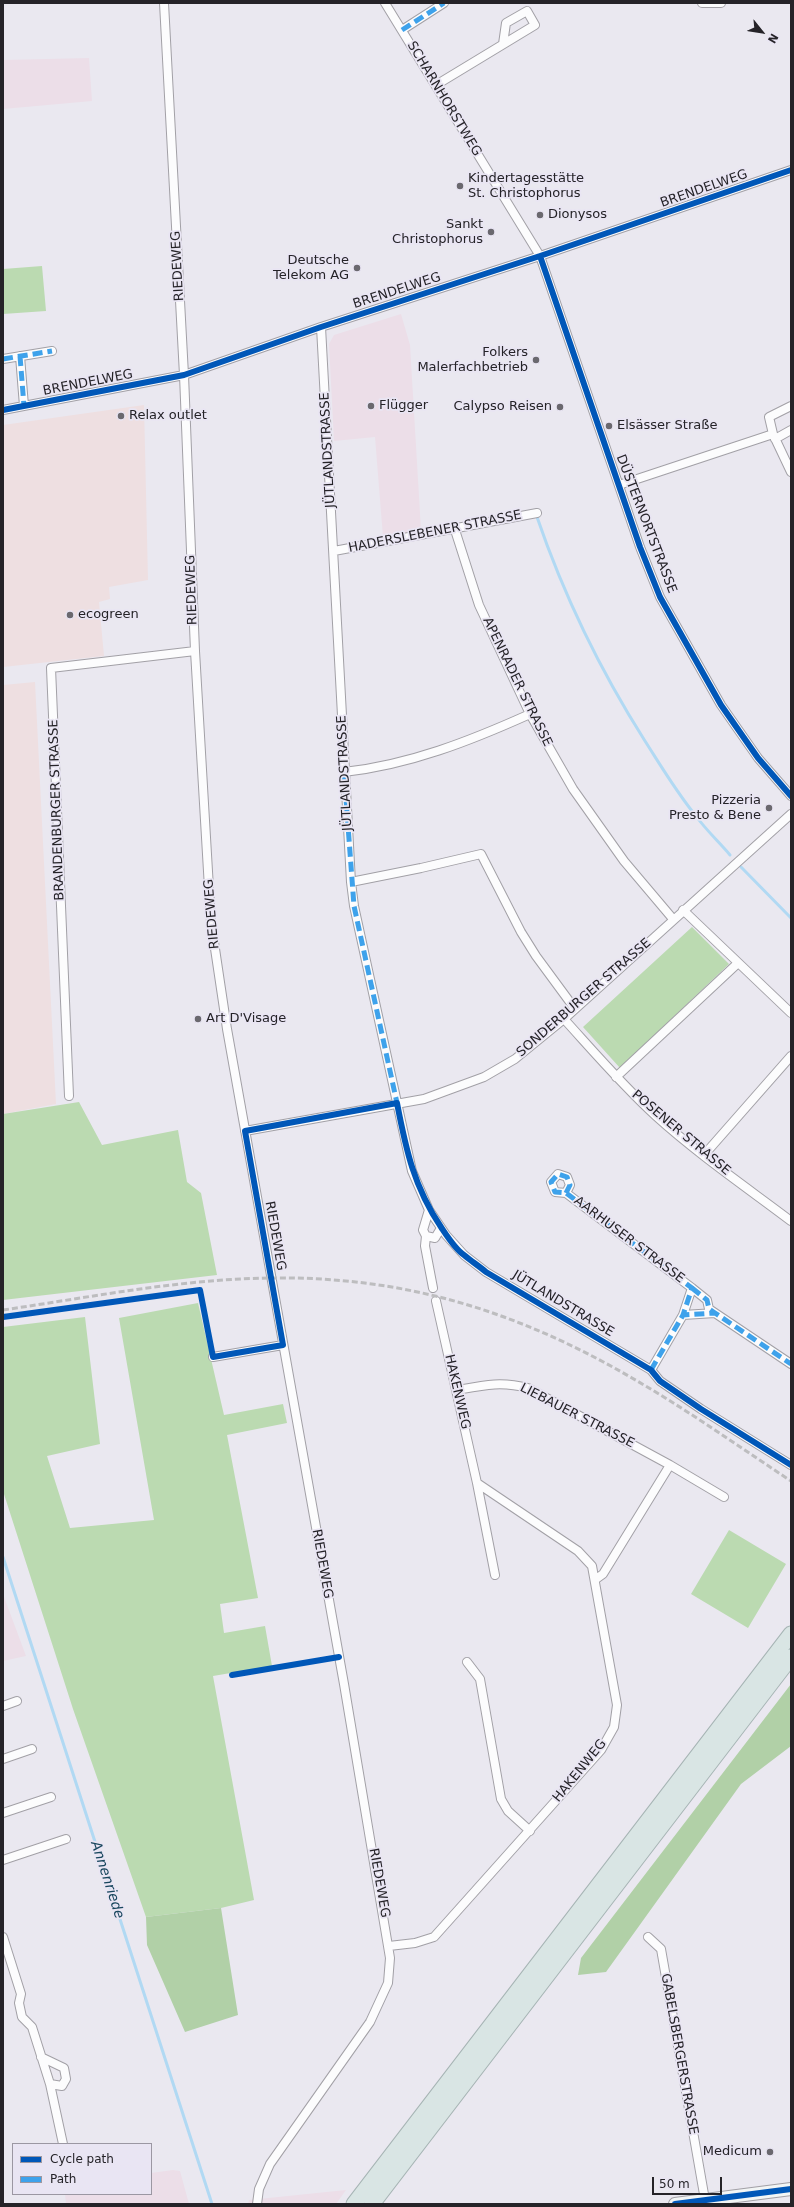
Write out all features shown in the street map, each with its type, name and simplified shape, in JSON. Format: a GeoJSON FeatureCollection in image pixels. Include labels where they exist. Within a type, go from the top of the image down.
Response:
{"type":"FeatureCollection","features":[{"type":"Feature","properties":{"kind":"highway"},"geometry":{"type":"LineString","coordinates":[[354,2204],[791,1634]]}},
{"type":"Feature","properties":{"kind":"highway"},"geometry":{"type":"LineString","coordinates":[[372,2204],[791,1657]]}},
{"type":"Feature","properties":{"kind":"main road"},"geometry":{"type":"LineString","coordinates":[[675,2204],[791,2190]]}},
{"type":"Feature","properties":{"kind":"street","name":"RIEDEWEG"},"geometry":{"type":"LineString","coordinates":[[164,3],[184,375],[194,651],[211,922],[218,977],[389,1946],[388,1983],[370,2022],[270,2164],[259,2189],[257,2204]]}},
{"type":"Feature","properties":{"kind":"street","name":"SCHARNHORSTWEG"},"geometry":{"type":"LineString","coordinates":[[385,3],[540,256]]}},
{"type":"Feature","properties":{"kind":"street"},"geometry":{"type":"LineString","coordinates":[[402,30],[444,3]]}},
{"type":"Feature","properties":{"kind":"street"},"geometry":{"type":"LineString","coordinates":[[702,3],[721,3]]}},
{"type":"Feature","properties":{"kind":"street"},"geometry":{"type":"LineString","coordinates":[[436,85],[503,44]]}},
{"type":"Feature","properties":{"kind":"street","name":"BRENDELWEG"},"geometry":{"type":"LineString","coordinates":[[3,410],[184,375],[321,327],[540,256],[791,170]]}},
{"type":"Feature","properties":{"kind":"street","name":"DÜSTERNORTSTRASSE"},"geometry":{"type":"LineString","coordinates":[[540,256],[618,485],[660,597],[721,705],[758,758],[791,796]]}},
{"type":"Feature","properties":{"kind":"street","name":"JÜTLANDSTRASSE"},"geometry":{"type":"LineString","coordinates":[[321,327],[351,882],[354,906],[412,1170],[429,1210],[441,1228],[464,1255],[486,1272],[651,1370],[660,1380],[701,1409],[791,1465]]}},
{"type":"Feature","properties":{"kind":"street"},"geometry":{"type":"LineString","coordinates":[[3,359],[52,351]]}},
{"type":"Feature","properties":{"kind":"street","name":"BRENDELWEG"},"geometry":{"type":"LineString","coordinates":[[20,356],[24,406]]}},
{"type":"Feature","properties":{"kind":"street"},"geometry":{"type":"LineString","coordinates":[[791,406],[769,417],[774,437],[791,472]]}},
{"type":"Feature","properties":{"kind":"street"},"geometry":{"type":"LineString","coordinates":[[618,485],[774,437],[791,430]]}},
{"type":"Feature","properties":{"kind":"street","name":"HADERSLEBENER STRASSE"},"geometry":{"type":"LineString","coordinates":[[334,551],[455,530],[537,513]]}},
{"type":"Feature","properties":{"kind":"street","name":"APENRADER STRASSE"},"geometry":{"type":"LineString","coordinates":[[455,530],[479,604],[530,714],[573,789],[624,861],[673,919]]}},
{"type":"Feature","properties":{"kind":"street","name":"BRANDENBURGER STRASSE"},"geometry":{"type":"LineString","coordinates":[[69,1096],[51,668],[194,651]]}},
{"type":"Feature","properties":{"kind":"street"},"geometry":{"type":"LineString","coordinates":[[344,772],[371,769],[403,761],[479,736],[530,714]]}},
{"type":"Feature","properties":{"kind":"street","name":"SONDERBURGER STRASSE"},"geometry":{"type":"LineString","coordinates":[[245,1131],[424,1099],[484,1077],[515,1059],[564,1019],[791,814]]}},
{"type":"Feature","properties":{"kind":"street"},"geometry":{"type":"LineString","coordinates":[[351,882],[481,854],[521,932],[536,956],[575,1009]]}},
{"type":"Feature","properties":{"kind":"street"},"geometry":{"type":"LineString","coordinates":[[683,910],[791,1013]]}},
{"type":"Feature","properties":{"kind":"street"},"geometry":{"type":"LineString","coordinates":[[616,1077],[738,963]]}},
{"type":"Feature","properties":{"kind":"street","name":"POSENER STRASSE"},"geometry":{"type":"LineString","coordinates":[[564,1019],[616,1077],[657,1116],[704,1155],[791,1220]]}},
{"type":"Feature","properties":{"kind":"street"},"geometry":{"type":"LineString","coordinates":[[704,1155],[791,1056]]}},
{"type":"Feature","properties":{"kind":"street","name":"AARHUSER STRASSE"},"geometry":{"type":"LineString","coordinates":[[566,1192],[707,1300],[709,1309],[791,1364]]}},
{"type":"Feature","properties":{"kind":"street"},"geometry":{"type":"LineString","coordinates":[[429,1210],[423,1230],[426,1236],[425,1246],[433,1288]]}},
{"type":"Feature","properties":{"kind":"street"},"geometry":{"type":"LineString","coordinates":[[426,1236],[435,1238],[441,1228]]}},
{"type":"Feature","properties":{"kind":"street","name":"AARHUSER STRASSE"},"geometry":{"type":"LineString","coordinates":[[651,1370],[683,1315],[692,1288]]}},
{"type":"Feature","properties":{"kind":"street","name":"HAKENWEG"},"geometry":{"type":"LineString","coordinates":[[436,1301],[458,1390],[495,1575]]}},
{"type":"Feature","properties":{"kind":"street"},"geometry":{"type":"LineString","coordinates":[[683,1315],[715,1313]]}},
{"type":"Feature","properties":{"kind":"street"},"geometry":{"type":"LineString","coordinates":[[213,1357],[283,1345]]}},
{"type":"Feature","properties":{"kind":"street","name":"LIEBAUER STRASSE"},"geometry":{"type":"LineString","coordinates":[[458,1390],[496,1383],[511,1383],[528,1388],[670,1465],[724,1497]]}},
{"type":"Feature","properties":{"kind":"street"},"geometry":{"type":"LineString","coordinates":[[596,1579],[603,1574],[670,1465]]}},
{"type":"Feature","properties":{"kind":"street","name":"HAKENWEG"},"geometry":{"type":"LineString","coordinates":[[389,1946],[415,1943],[434,1937],[601,1750],[614,1727],[617,1705],[596,1579],[592,1566],[578,1551],[477,1482]]}},
{"type":"Feature","properties":{"kind":"street"},"geometry":{"type":"LineString","coordinates":[[467,1662],[480,1679],[502,1799],[508,1811],[530,1831]]}},
{"type":"Feature","properties":{"kind":"street"},"geometry":{"type":"LineString","coordinates":[[3,1706],[17,1701]]}},
{"type":"Feature","properties":{"kind":"street"},"geometry":{"type":"LineString","coordinates":[[3,1759],[32,1749]]}},
{"type":"Feature","properties":{"kind":"street"},"geometry":{"type":"LineString","coordinates":[[3,1813],[51,1797]]}},
{"type":"Feature","properties":{"kind":"street"},"geometry":{"type":"LineString","coordinates":[[3,1860],[66,1839]]}},
{"type":"Feature","properties":{"kind":"street"},"geometry":{"type":"LineString","coordinates":[[3,1937],[21,1994],[19,2003],[22,2017],[32,2027],[50,2084],[63,2143]]}},
{"type":"Feature","properties":{"kind":"street","name":"GABELSBERGERSTRASSE"},"geometry":{"type":"LineString","coordinates":[[648,1937],[661,1949],[704,2200]]}},
{"type":"Feature","properties":{"kind":"street"},"geometry":{"type":"LineString","coordinates":[[41,2057],[64,2068],[66,2079],[62,2086],[50,2084]]}},
{"type":"Feature","properties":{"kind":"shaded area"},"geometry":{"type":"Polygon","coordinates":[[[89,58],[92,101],[3,109],[3,60],[89,58]]]}},
{"type":"Feature","properties":{"kind":"shaded area"},"geometry":{"type":"Polygon","coordinates":[[[401,314],[410,345],[421,530],[383,537],[375,437],[334,441],[329,344],[334,335],[401,314]]]}},
{"type":"Feature","properties":{"kind":"shaded area"},"geometry":{"type":"Polygon","coordinates":[[[144,405],[148,580],[109,587],[110,599],[99,602],[104,656],[3,667],[3,425],[144,405]]]}},
{"type":"Feature","properties":{"kind":"shaded area"},"geometry":{"type":"Polygon","coordinates":[[[35,682],[56,1104],[3,1114],[3,685],[35,682]]]}},
{"type":"Feature","properties":{"kind":"shaded area"},"geometry":{"type":"Polygon","coordinates":[[[3,1594],[26,1656],[3,1661],[3,1594]]]}},
{"type":"Feature","properties":{"kind":"shaded area"},"geometry":{"type":"Polygon","coordinates":[[[173,2170],[180,2171],[189,2204],[66,2204],[65,2195],[152,2195],[152,2173],[173,2170]]]}},
{"type":"Feature","properties":{"kind":"shaded area"},"geometry":{"type":"Polygon","coordinates":[[[346,2190],[336,2204],[248,2204],[249,2200],[346,2190]]]}},
{"type":"Feature","properties":{"kind":"green space"},"geometry":{"type":"Polygon","coordinates":[[[42,266],[46,311],[3,314],[3,269],[42,266]]]}},
{"type":"Feature","properties":{"kind":"green space"},"geometry":{"type":"Polygon","coordinates":[[[692,927],[729,964],[620,1068],[583,1027],[692,927]]]}},
{"type":"Feature","properties":{"kind":"green space"},"geometry":{"type":"Polygon","coordinates":[[[79,1102],[102,1145],[178,1130],[187,1182],[201,1193],[217,1275],[3,1300],[3,1114],[79,1102]]]}},
{"type":"Feature","properties":{"kind":"green space"},"geometry":{"type":"Polygon","coordinates":[[[198,1303],[224,1415],[283,1404],[287,1423],[227,1435],[258,1598],[220,1604],[224,1633],[265,1626],[272,1666],[213,1676],[254,1900],[221,1908],[146,1917],[73,1709],[3,1491],[3,1327],[85,1317],[100,1444],[47,1456],[70,1528],[154,1520],[119,1318],[198,1303]]]}},
{"type":"Feature","properties":{"kind":"green space"},"geometry":{"type":"Polygon","coordinates":[[[729,1530],[786,1564],[748,1628],[691,1594],[729,1530]]]}},
{"type":"Feature","properties":{"kind":"green space"},"geometry":{"type":"Polygon","coordinates":[[[791,1684],[791,1746],[741,1784],[606,1972],[578,1975],[581,1958],[791,1684]]]}},
{"type":"Feature","properties":{"kind":"green space"},"geometry":{"type":"Polygon","coordinates":[[[221,1908],[238,2015],[185,2032],[147,1945],[146,1917],[221,1908]]]}},
{"type":"Feature","properties":{"kind":"waterway"},"geometry":{"type":"LineString","coordinates":[[537,517],[571,604],[613,687],[676,789],[704,826],[730,855]]}},
{"type":"Feature","properties":{"kind":"waterway"},"geometry":{"type":"LineString","coordinates":[[741,867],[791,918]]}},
{"type":"Feature","properties":{"kind":"waterway","name":"Annenriede"},"geometry":{"type":"LineString","coordinates":[[3,1557],[212,2204]]}},
{"type":"Feature","properties":{"kind":"railway"},"geometry":{"type":"LineString","coordinates":[[3,1310],[170,1285],[237,1279],[320,1279],[367,1283],[413,1291],[458,1302],[502,1316],[589,1354],[672,1402],[791,1481]]}},
{"type":"Feature","properties":{"kind":"marked path"},"geometry":{"type":"LineString","coordinates":[[402,30],[444,3]]}},
{"type":"Feature","properties":{"kind":"marked path"},"geometry":{"type":"LineString","coordinates":[[3,359],[52,351]]}},
{"type":"Feature","properties":{"kind":"marked path"},"geometry":{"type":"LineString","coordinates":[[20,356],[24,406]]}},
{"type":"Feature","properties":{"kind":"marked path"},"geometry":{"type":"LineString","coordinates":[[344,772],[354,906],[397,1103]]}},
{"type":"Feature","properties":{"kind":"marked path"},"geometry":{"type":"LineString","coordinates":[[566,1193],[570,1185],[567,1177],[558,1174],[551,1182],[555,1192],[566,1193],[692,1288],[683,1315]]}},
{"type":"Feature","properties":{"kind":"marked path"},"geometry":{"type":"LineString","coordinates":[[692,1288],[707,1300],[709,1309],[715,1313]]}},
{"type":"Feature","properties":{"kind":"marked path"},"geometry":{"type":"LineString","coordinates":[[651,1370],[683,1315],[715,1313],[791,1364]]}},
{"type":"Feature","properties":{"kind":"cycle path"},"geometry":{"type":"LineString","coordinates":[[3,410],[184,375],[321,327],[540,256],[791,170]]}},
{"type":"Feature","properties":{"kind":"cycle path"},"geometry":{"type":"LineString","coordinates":[[540,256],[640,547],[660,597],[721,705],[758,758],[791,796]]}},
{"type":"Feature","properties":{"kind":"cycle path"},"geometry":{"type":"LineString","coordinates":[[3,1317],[200,1290],[213,1357],[283,1345],[245,1131],[397,1103],[412,1168],[432,1212],[454,1246],[486,1272],[651,1370],[660,1381],[701,1409],[791,1465]]}},
{"type":"Feature","properties":{"kind":"cycle path"},"geometry":{"type":"LineString","coordinates":[[232,1675],[339,1657]]}},
{"type":"Feature","properties":{"kind":"cycle path"},"geometry":{"type":"LineString","coordinates":[[675,2204],[791,2189]]}},
{"type":"Feature","properties":{"kind":"place","name":"Kindertagesstätte St. Christophorus"},"geometry":{"type":"Point","coordinates":[460,186]}},
{"type":"Feature","properties":{"kind":"place","name":"Dionysos"},"geometry":{"type":"Point","coordinates":[540,215]}},
{"type":"Feature","properties":{"kind":"place","name":"Sankt Christophorus"},"geometry":{"type":"Point","coordinates":[491,232]}},
{"type":"Feature","properties":{"kind":"place","name":"Deutsche Telekom AG"},"geometry":{"type":"Point","coordinates":[357,268]}},
{"type":"Feature","properties":{"kind":"place","name":"Folkers Malerfachbetrieb"},"geometry":{"type":"Point","coordinates":[536,360]}},
{"type":"Feature","properties":{"kind":"place","name":"Flügger"},"geometry":{"type":"Point","coordinates":[371,406]}},
{"type":"Feature","properties":{"kind":"place","name":"Calypso Reisen"},"geometry":{"type":"Point","coordinates":[560,407]}},
{"type":"Feature","properties":{"kind":"place","name":"Relax outlet"},"geometry":{"type":"Point","coordinates":[121,416]}},
{"type":"Feature","properties":{"kind":"place","name":"Elsässer Straße"},"geometry":{"type":"Point","coordinates":[609,426]}},
{"type":"Feature","properties":{"kind":"place","name":"ecogreen"},"geometry":{"type":"Point","coordinates":[70,615]}},
{"type":"Feature","properties":{"kind":"place","name":"Pizzeria Presto & Bene"},"geometry":{"type":"Point","coordinates":[769,808]}},
{"type":"Feature","properties":{"kind":"place","name":"Art D'Visage"},"geometry":{"type":"Point","coordinates":[198,1019]}},
{"type":"Feature","properties":{"kind":"place","name":"Medicum"},"geometry":{"type":"Point","coordinates":[770,2152]}}]}
